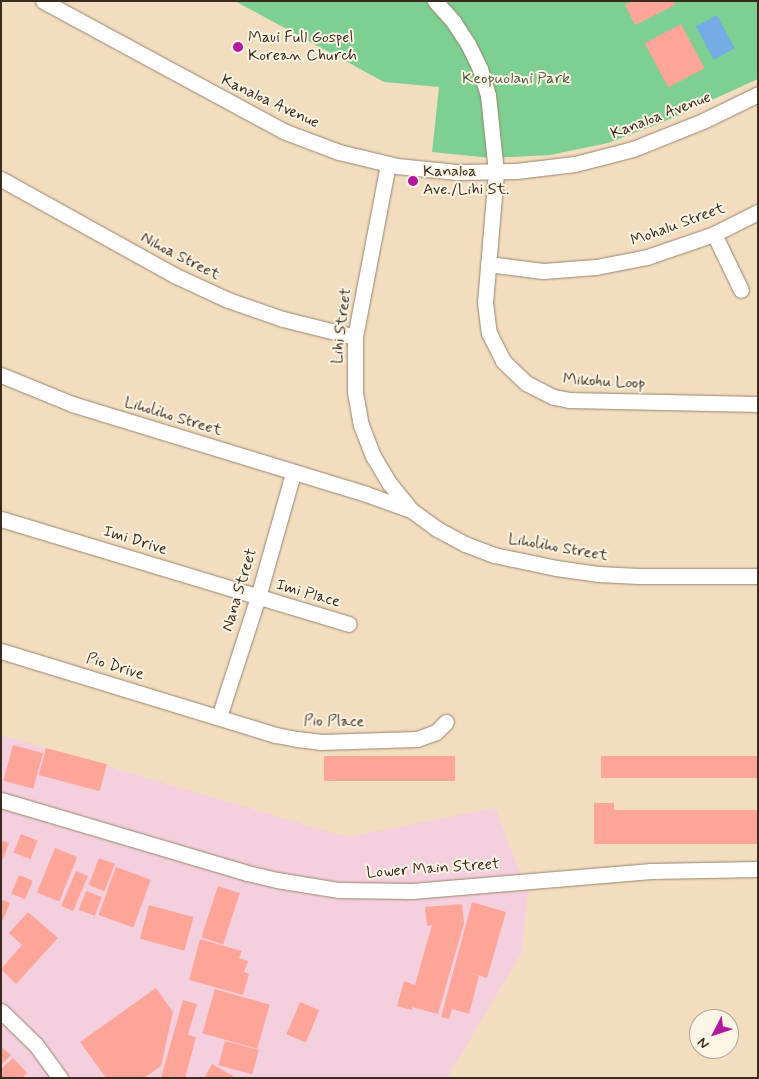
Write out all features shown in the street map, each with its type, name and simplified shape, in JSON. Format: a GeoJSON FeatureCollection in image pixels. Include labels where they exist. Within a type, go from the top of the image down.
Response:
{"type":"FeatureCollection","features":[{"type":"Feature","properties":{"kind":"street","name":"Kanaloa Avenue"},"geometry":{"type":"LineString","coordinates":[[43,1],[283,132],[339,152],[388,164],[457,172],[516,172],[575,164],[633,148],[703,121],[758,94]]}},
{"type":"Feature","properties":{"kind":"street","name":"Mikohu Loop"},"geometry":{"type":"LineString","coordinates":[[434,1],[453,21],[468,44],[480,69],[488,95],[496,172],[484,302],[489,333],[504,361],[520,378],[539,391],[569,400],[758,404]]}},
{"type":"Feature","properties":{"kind":"street","name":"Lihi Street"},"geometry":{"type":"LineString","coordinates":[[388,164],[355,337],[355,392],[362,425],[373,456],[382,472],[411,510]]}},
{"type":"Feature","properties":{"kind":"street","name":"Nihoa Street"},"geometry":{"type":"LineString","coordinates":[[1,179],[176,276],[228,300],[283,319],[355,337]]}},
{"type":"Feature","properties":{"kind":"street","name":"Mohalu Street"},"geometry":{"type":"LineString","coordinates":[[488,264],[543,271],[596,267],[647,257],[714,234],[758,212]]}},
{"type":"Feature","properties":{"kind":"street"},"geometry":{"type":"LineString","coordinates":[[714,234],[740,290]]}},
{"type":"Feature","properties":{"kind":"street","name":"Liholiho Street"},"geometry":{"type":"LineString","coordinates":[[1,375],[72,404],[366,494],[411,510],[437,529],[465,544],[494,555],[556,568],[639,576],[758,576]]}},
{"type":"Feature","properties":{"kind":"street"},"geometry":{"type":"LineString","coordinates":[[366,494],[382,472]]}},
{"type":"Feature","properties":{"kind":"street","name":"Nana Street"},"geometry":{"type":"LineString","coordinates":[[219,717],[258,597],[293,473]]}},
{"type":"Feature","properties":{"kind":"street","name":"Imi Drive"},"geometry":{"type":"LineString","coordinates":[[1,519],[258,597]]}},
{"type":"Feature","properties":{"kind":"street","name":"Imi Place"},"geometry":{"type":"LineString","coordinates":[[258,597],[350,624]]}},
{"type":"Feature","properties":{"kind":"street","name":"Pio Drive"},"geometry":{"type":"LineString","coordinates":[[1,651],[219,717]]}},
{"type":"Feature","properties":{"kind":"street","name":"Pio Place"},"geometry":{"type":"LineString","coordinates":[[219,717],[276,735],[320,742],[417,740],[436,732],[446,722]]}},
{"type":"Feature","properties":{"kind":"street","name":"Lower Main Street"},"geometry":{"type":"LineString","coordinates":[[1,800],[247,873],[340,890],[412,891],[651,871],[758,869]]}},
{"type":"Feature","properties":{"kind":"street"},"geometry":{"type":"LineString","coordinates":[[1,1011],[36,1045],[60,1078]]}},
{"type":"Feature","properties":{"kind":"shaded area"},"geometry":{"type":"Polygon","coordinates":[[[1,735],[347,837],[495,808],[528,893],[522,952],[447,1078],[1,1078],[1,735]]]}},
{"type":"Feature","properties":{"kind":"green space","name":"Keopuolani Park"},"geometry":{"type":"Polygon","coordinates":[[[235,1],[758,1],[758,79],[663,122],[608,143],[550,155],[491,158],[432,152],[439,87],[384,82],[235,1]]]}},
{"type":"Feature","properties":{"kind":"water"},"geometry":{"type":"Polygon","coordinates":[[[717,15],[735,49],[714,60],[696,26],[717,15]]]}},
{"type":"Feature","properties":{"kind":"building"},"geometry":{"type":"Polygon","coordinates":[[[633,1],[673,1],[675,5],[635,25],[625,5],[633,1]]]}},
{"type":"Feature","properties":{"kind":"building"},"geometry":{"type":"Polygon","coordinates":[[[681,24],[704,68],[668,87],[645,43],[681,24]]]}},
{"type":"Feature","properties":{"kind":"building"},"geometry":{"type":"Polygon","coordinates":[[[13,745],[43,753],[33,789],[3,781],[13,745]]]}},
{"type":"Feature","properties":{"kind":"building"},"geometry":{"type":"Polygon","coordinates":[[[46,748],[107,764],[100,791],[39,775],[46,748]]]}},
{"type":"Feature","properties":{"kind":"building"},"geometry":{"type":"Polygon","coordinates":[[[324,756],[455,756],[455,781],[324,781],[324,756]]]}},
{"type":"Feature","properties":{"kind":"building"},"geometry":{"type":"Polygon","coordinates":[[[601,756],[758,756],[758,778],[601,778],[601,756]]]}},
{"type":"Feature","properties":{"kind":"building"},"geometry":{"type":"Polygon","coordinates":[[[594,803],[614,803],[614,810],[758,810],[758,844],[594,844],[594,803]]]}},
{"type":"Feature","properties":{"kind":"building"},"geometry":{"type":"Polygon","coordinates":[[[21,834],[38,841],[30,859],[14,853],[21,834]]]}},
{"type":"Feature","properties":{"kind":"building"},"geometry":{"type":"Polygon","coordinates":[[[1,840],[9,843],[1,864],[1,840]]]}},
{"type":"Feature","properties":{"kind":"building"},"geometry":{"type":"Polygon","coordinates":[[[55,848],[77,857],[59,901],[37,893],[55,848]]]}},
{"type":"Feature","properties":{"kind":"building"},"geometry":{"type":"Polygon","coordinates":[[[99,858],[115,864],[104,891],[89,885],[99,858]]]}},
{"type":"Feature","properties":{"kind":"building"},"geometry":{"type":"Polygon","coordinates":[[[116,867],[151,880],[133,928],[99,915],[116,867]]]}},
{"type":"Feature","properties":{"kind":"building"},"geometry":{"type":"Polygon","coordinates":[[[76,871],[88,876],[73,911],[61,906],[76,871]]]}},
{"type":"Feature","properties":{"kind":"building"},"geometry":{"type":"Polygon","coordinates":[[[19,875],[33,881],[25,899],[11,893],[19,875]]]}},
{"type":"Feature","properties":{"kind":"building"},"geometry":{"type":"Polygon","coordinates":[[[218,886],[240,893],[223,944],[201,937],[218,886]]]}},
{"type":"Feature","properties":{"kind":"building"},"geometry":{"type":"Polygon","coordinates":[[[86,891],[102,897],[95,916],[79,910],[86,891]]]}},
{"type":"Feature","properties":{"kind":"building"},"geometry":{"type":"Polygon","coordinates":[[[1,899],[10,903],[1,924],[1,899]]]}},
{"type":"Feature","properties":{"kind":"building"},"geometry":{"type":"Polygon","coordinates":[[[472,902],[506,912],[487,978],[468,972],[479,976],[469,1014],[452,1009],[449,1019],[441,1017],[472,902]]]}},
{"type":"Feature","properties":{"kind":"building"},"geometry":{"type":"Polygon","coordinates":[[[462,904],[464,923],[438,1014],[412,1007],[412,1010],[397,1006],[404,981],[415,985],[432,925],[427,926],[425,907],[462,904]]]}},
{"type":"Feature","properties":{"kind":"building"},"geometry":{"type":"Polygon","coordinates":[[[149,905],[193,917],[184,951],[140,939],[149,905]]]}},
{"type":"Feature","properties":{"kind":"building"},"geometry":{"type":"Polygon","coordinates":[[[28,912],[58,938],[16,984],[1,969],[22,945],[9,933],[28,912]]]}},
{"type":"Feature","properties":{"kind":"building"},"geometry":{"type":"Polygon","coordinates":[[[200,939],[242,951],[239,958],[248,961],[244,972],[249,974],[243,995],[189,980],[200,939]]]}},
{"type":"Feature","properties":{"kind":"building"},"geometry":{"type":"Polygon","coordinates":[[[156,988],[173,1012],[161,1066],[144,1078],[106,1078],[80,1042],[156,988]]]}},
{"type":"Feature","properties":{"kind":"building"},"geometry":{"type":"Polygon","coordinates":[[[215,989],[270,1005],[257,1049],[202,1033],[215,989]]]}},
{"type":"Feature","properties":{"kind":"building"},"geometry":{"type":"Polygon","coordinates":[[[183,1000],[197,1004],[188,1035],[196,1037],[185,1078],[161,1078],[183,1000]]]}},
{"type":"Feature","properties":{"kind":"building"},"geometry":{"type":"Polygon","coordinates":[[[300,1002],[319,1010],[306,1042],[286,1034],[300,1002]]]}},
{"type":"Feature","properties":{"kind":"building"},"geometry":{"type":"Polygon","coordinates":[[[225,1041],[259,1050],[252,1074],[219,1065],[225,1041]]]}},
{"type":"Feature","properties":{"kind":"building"},"geometry":{"type":"Polygon","coordinates":[[[1,1047],[11,1055],[1,1065],[1,1047]]]}},
{"type":"Feature","properties":{"kind":"building"},"geometry":{"type":"Polygon","coordinates":[[[13,1058],[27,1073],[22,1078],[1,1078],[1,1069],[13,1058]]]}},
{"type":"Feature","properties":{"kind":"building"},"geometry":{"type":"Polygon","coordinates":[[[212,1064],[233,1076],[232,1078],[204,1078],[212,1064]]]}},
{"type":"Feature","properties":{"kind":"place","name":"Maui Full Gospel Korean Church"},"geometry":{"type":"Point","coordinates":[238,47]}},
{"type":"Feature","properties":{"kind":"place","name":"Kanaloa Ave./Lihi St."},"geometry":{"type":"Point","coordinates":[413,181]}}]}
